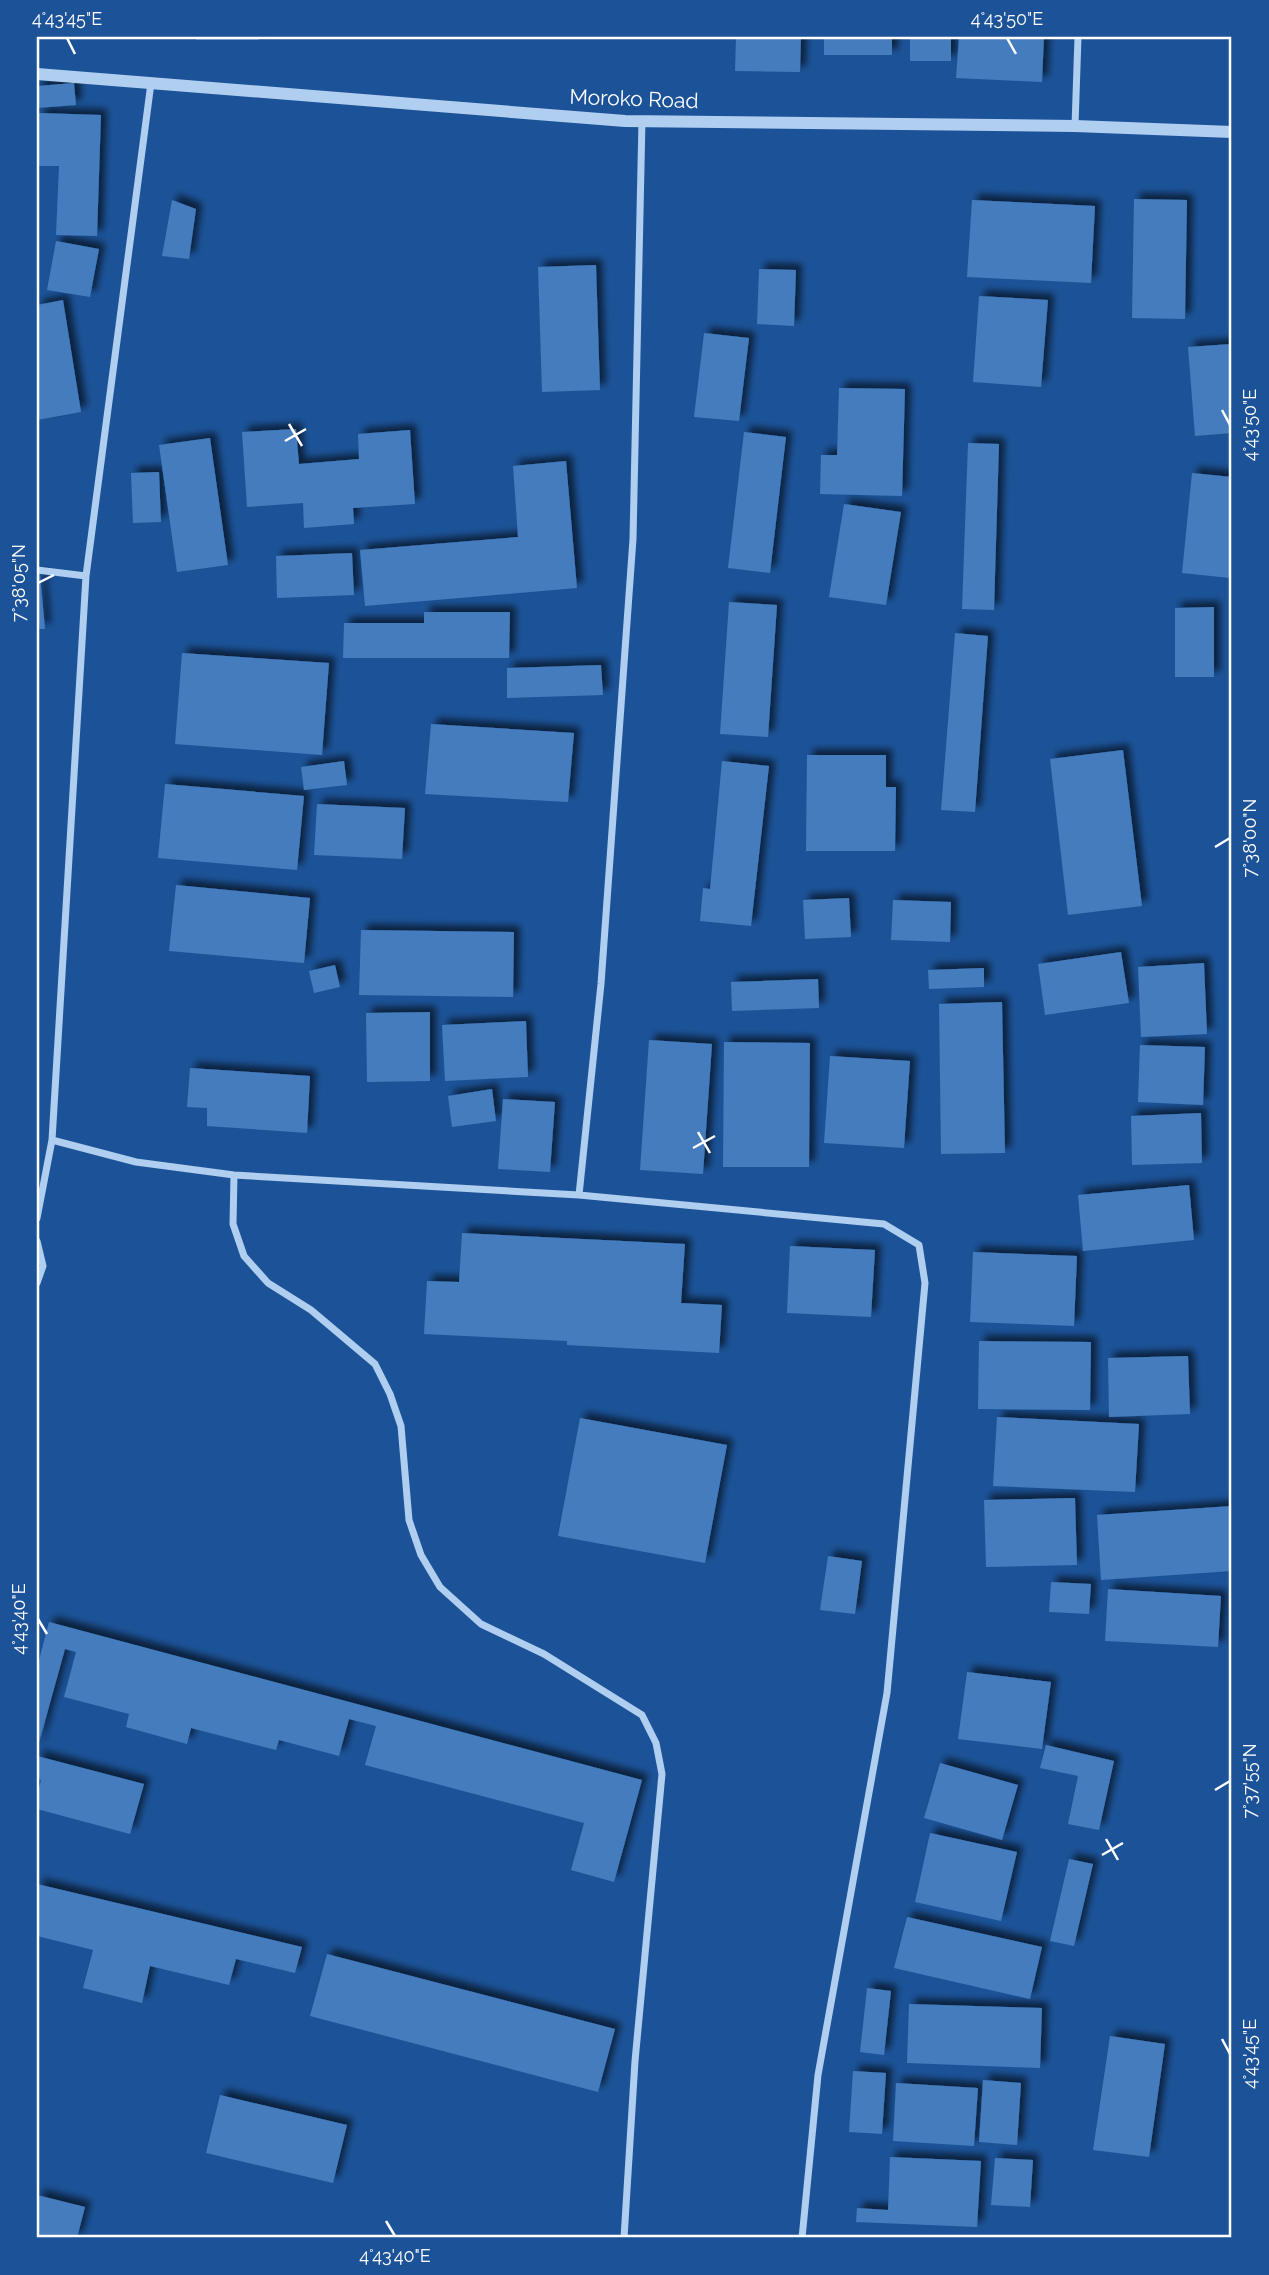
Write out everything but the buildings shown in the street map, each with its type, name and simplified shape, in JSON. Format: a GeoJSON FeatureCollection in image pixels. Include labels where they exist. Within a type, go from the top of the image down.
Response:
{"type":"FeatureCollection","features":[{"type":"Feature","properties":{"kind":"street"},"geometry":{"type":"LineString","coordinates":[[1075,126],[1078,37]]}},
{"type":"Feature","properties":{"kind":"street","name":"Moroko Road"},"geometry":{"type":"LineString","coordinates":[[37,74],[611,120],[1075,126],[1232,132]]}},
{"type":"Feature","properties":{"kind":"street"},"geometry":{"type":"LineString","coordinates":[[37,1217],[52,1140],[86,576],[151,83]]}},
{"type":"Feature","properties":{"kind":"street"},"geometry":{"type":"LineString","coordinates":[[579,1195],[601,984],[634,539],[642,120]]}},
{"type":"Feature","properties":{"kind":"street"},"geometry":{"type":"LineString","coordinates":[[37,570],[86,576]]}},
{"type":"Feature","properties":{"kind":"street"},"geometry":{"type":"LineString","coordinates":[[52,1140],[136,1162],[234,1175],[579,1195],[884,1224],[919,1245],[925,1283],[887,1693],[818,2075],[802,2238]]}},
{"type":"Feature","properties":{"kind":"street"},"geometry":{"type":"LineString","coordinates":[[234,1175],[233,1224],[244,1256],[268,1283],[311,1310],[375,1364],[401,1426],[409,1520],[421,1555],[440,1587],[481,1624],[544,1654],[642,1715],[656,1743],[662,1774],[635,2061],[624,2238]]}},
{"type":"Feature","properties":{"kind":"street"},"geometry":{"type":"LineString","coordinates":[[37,1241],[43,1266],[37,1283]]}}]}
